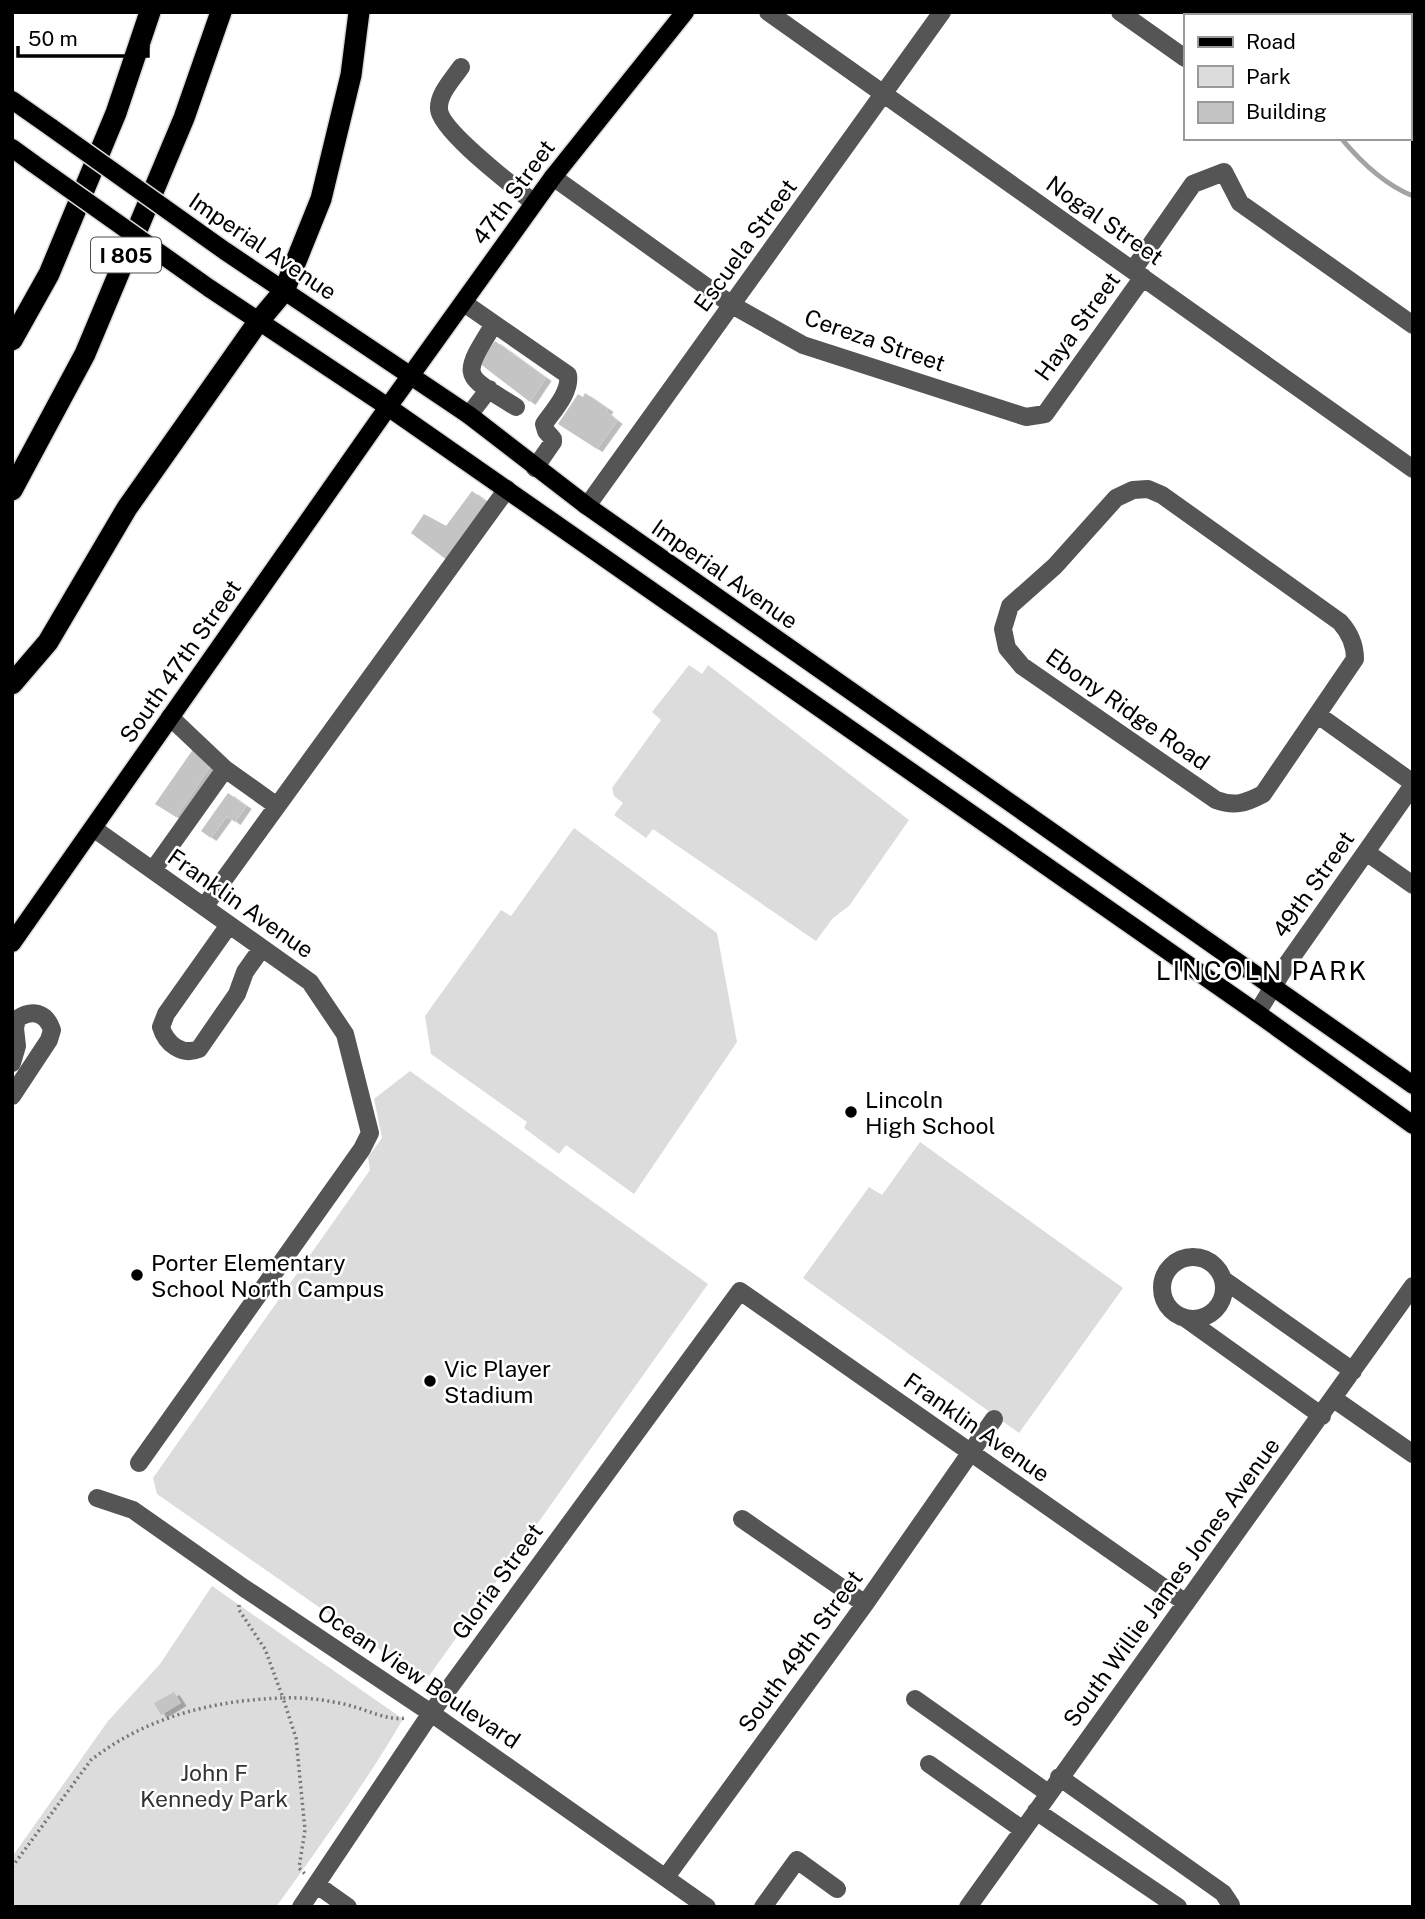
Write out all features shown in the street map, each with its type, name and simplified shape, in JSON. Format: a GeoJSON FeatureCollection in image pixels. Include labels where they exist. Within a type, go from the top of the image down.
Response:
{"type":"FeatureCollection","features":[{"type":"Feature","properties":{"kind":"highway","name":"I 805"},"geometry":{"type":"LineString","coordinates":[[12,340],[49,274],[116,113],[150,12]]}},
{"type":"Feature","properties":{"kind":"highway","name":"I 805"},"geometry":{"type":"LineString","coordinates":[[12,490],[85,354],[184,118],[221,12]]}},
{"type":"Feature","properties":{"kind":"highway"},"geometry":{"type":"LineString","coordinates":[[12,684],[48,642],[127,508],[258,322],[284,291],[321,198],[351,75],[359,12]]}},
{"type":"Feature","properties":{"kind":"main road","name":"47th Street"},"geometry":{"type":"LineString","coordinates":[[388,407],[553,177],[685,12]]}},
{"type":"Feature","properties":{"kind":"main road","name":"Imperial Avenue"},"geometry":{"type":"LineString","coordinates":[[12,100],[225,251],[469,415],[587,506],[1413,1085]]}},
{"type":"Feature","properties":{"kind":"main road"},"geometry":{"type":"LineString","coordinates":[[12,148],[258,322],[507,489],[1413,1125]]}},
{"type":"Feature","properties":{"kind":"main road","name":"South 47th Street"},"geometry":{"type":"LineString","coordinates":[[12,943],[388,407]]}},
{"type":"Feature","properties":{"kind":"street","name":"Nogal Street"},"geometry":{"type":"LineString","coordinates":[[768,12],[1413,469]]}},
{"type":"Feature","properties":{"kind":"street","name":"Escuela Street"},"geometry":{"type":"LineString","coordinates":[[587,506],[942,12]]}},
{"type":"Feature","properties":{"kind":"street"},"geometry":{"type":"LineString","coordinates":[[1120,12],[1184,57]]}},
{"type":"Feature","properties":{"kind":"street"},"geometry":{"type":"LineString","coordinates":[[461,67],[438,106],[441,119],[464,144],[534,203]]}},
{"type":"Feature","properties":{"kind":"street","name":"Haya Street"},"geometry":{"type":"LineString","coordinates":[[1052,404],[1138,274],[1193,184],[1224,173],[1240,203],[1413,325]]}},
{"type":"Feature","properties":{"kind":"street","name":"Cereza Street"},"geometry":{"type":"LineString","coordinates":[[553,177],[732,305],[803,345],[1026,417],[1045,414],[1052,404]]}},
{"type":"Feature","properties":{"kind":"street"},"geometry":{"type":"LineString","coordinates":[[464,303],[568,375],[566,390],[544,424],[553,442],[535,468]]}},
{"type":"Feature","properties":{"kind":"street"},"geometry":{"type":"LineString","coordinates":[[494,324],[471,364],[474,380],[516,407]]}},
{"type":"Feature","properties":{"kind":"street"},"geometry":{"type":"LineString","coordinates":[[469,415],[489,389]]}},
{"type":"Feature","properties":{"kind":"street"},"geometry":{"type":"LineString","coordinates":[[204,907],[507,489]]}},
{"type":"Feature","properties":{"kind":"street","name":"Ebony Ridge Road"},"geometry":{"type":"LineString","coordinates":[[1148,489],[1162,495],[1340,622],[1349,632],[1355,659],[1318,715],[1263,794],[1245,804],[1228,805],[1216,800],[1022,666],[1007,648],[1003,629],[1010,606],[1055,566],[1116,498],[1133,490],[1148,489]]}},
{"type":"Feature","properties":{"kind":"street"},"geometry":{"type":"LineString","coordinates":[[1318,715],[1413,784]]}},
{"type":"Feature","properties":{"kind":"street"},"geometry":{"type":"LineString","coordinates":[[170,717],[225,769],[277,806]]}},
{"type":"Feature","properties":{"kind":"street"},"geometry":{"type":"LineString","coordinates":[[153,870],[225,769]]}},
{"type":"Feature","properties":{"kind":"street","name":"49th Street"},"geometry":{"type":"LineString","coordinates":[[1257,1013],[1413,784]]}},
{"type":"Feature","properties":{"kind":"street","name":"Franklin Avenue"},"geometry":{"type":"LineString","coordinates":[[93,828],[310,982],[345,1034],[369,1133],[362,1149],[139,1463]]}},
{"type":"Feature","properties":{"kind":"street"},"geometry":{"type":"LineString","coordinates":[[1366,852],[1413,885]]}},
{"type":"Feature","properties":{"kind":"street"},"geometry":{"type":"LineString","coordinates":[[229,925],[166,1014],[161,1027],[169,1042],[184,1052],[199,1049],[237,994],[245,972],[262,947]]}},
{"type":"Feature","properties":{"kind":"street"},"geometry":{"type":"LineString","coordinates":[[12,1063],[17,1046],[17,1019],[26,1013],[34,1012],[44,1017],[52,1030],[49,1040],[12,1096]]}},
{"type":"Feature","properties":{"kind":"street"},"geometry":{"type":"LineString","coordinates":[[1322,1416],[1175,1313],[1163,1296],[1164,1276],[1169,1268],[1185,1257],[1204,1258],[1219,1271],[1224,1280],[1353,1371]]}},
{"type":"Feature","properties":{"kind":"street"},"geometry":{"type":"LineString","coordinates":[[1185,1318],[1196,1319],[1215,1310],[1221,1302],[1224,1280]]}},
{"type":"Feature","properties":{"kind":"street","name":"South Willie James Jones Avenue"},"geometry":{"type":"LineString","coordinates":[[968,1907],[1413,1286]]}},
{"type":"Feature","properties":{"kind":"street","name":"Franklin Avenue"},"geometry":{"type":"LineString","coordinates":[[740,1291],[1186,1604]]}},
{"type":"Feature","properties":{"kind":"street","name":"Gloria Street"},"geometry":{"type":"LineString","coordinates":[[302,1907],[431,1713],[740,1291]]}},
{"type":"Feature","properties":{"kind":"street"},"geometry":{"type":"LineString","coordinates":[[1334,1399],[1413,1454]]}},
{"type":"Feature","properties":{"kind":"street","name":"South 49th Street"},"geometry":{"type":"LineString","coordinates":[[666,1877],[994,1419]]}},
{"type":"Feature","properties":{"kind":"street","name":"Ocean View Boulevard"},"geometry":{"type":"LineString","coordinates":[[97,1498],[133,1510],[431,1713],[707,1907]]}},
{"type":"Feature","properties":{"kind":"street"},"geometry":{"type":"LineString","coordinates":[[742,1518],[864,1604]]}},
{"type":"Feature","properties":{"kind":"street"},"geometry":{"type":"LineString","coordinates":[[915,1699],[1048,1793]]}},
{"type":"Feature","properties":{"kind":"street"},"geometry":{"type":"LineString","coordinates":[[929,1764],[1023,1830]]}},
{"type":"Feature","properties":{"kind":"street"},"geometry":{"type":"LineString","coordinates":[[1059,1777],[1223,1893],[1231,1905],[1229,1907]]}},
{"type":"Feature","properties":{"kind":"street"},"geometry":{"type":"LineString","coordinates":[[1036,1811],[1178,1907]]}},
{"type":"Feature","properties":{"kind":"street"},"geometry":{"type":"LineString","coordinates":[[763,1907],[797,1860],[837,1889]]}},
{"type":"Feature","properties":{"kind":"street"},"geometry":{"type":"LineString","coordinates":[[317,1885],[348,1907]]}},
{"type":"Feature","properties":{"kind":"path"},"geometry":{"type":"LineString","coordinates":[[244,1588],[238,1597],[239,1610],[265,1649],[296,1738],[304,1829],[299,1868],[317,1885]]}},
{"type":"Feature","properties":{"kind":"path"},"geometry":{"type":"LineString","coordinates":[[12,1867],[91,1760],[137,1731],[177,1714],[245,1699],[300,1697],[344,1704],[392,1720],[431,1713]]}},
{"type":"Feature","properties":{"kind":"green space"},"geometry":{"type":"Polygon","coordinates":[[[689,665],[702,674],[708,665],[909,820],[849,906],[833,918],[816,941],[653,829],[646,838],[614,815],[623,803],[614,796],[612,788],[661,720],[652,712],[689,665]]]}},
{"type":"Feature","properties":{"kind":"green space"},"geometry":{"type":"Polygon","coordinates":[[[574,828],[717,933],[737,1042],[634,1194],[566,1145],[559,1154],[524,1128],[527,1122],[431,1054],[425,1016],[501,910],[511,916],[574,828]]]}},
{"type":"Feature","properties":{"kind":"green space","name":"Vic Player Stadium"},"geometry":{"type":"Polygon","coordinates":[[[410,1071],[708,1284],[429,1676],[419,1677],[157,1494],[153,1478],[370,1170],[368,1157],[382,1138],[374,1099],[410,1071]]]}},
{"type":"Feature","properties":{"kind":"green space"},"geometry":{"type":"Polygon","coordinates":[[[920,1142],[1123,1288],[1019,1433],[803,1278],[869,1187],[882,1195],[920,1142]]]}},
{"type":"Feature","properties":{"kind":"green space","name":"John F Kennedy Park"},"geometry":{"type":"Polygon","coordinates":[[[212,1586],[403,1719],[342,1814],[276,1907],[12,1907],[12,1857],[108,1721],[160,1664],[212,1586]]]}},
{"type":"Feature","properties":{"kind":"building"},"geometry":{"type":"Polygon","coordinates":[[[495,341],[546,378],[530,402],[479,363],[495,341]]]}},
{"type":"Feature","properties":{"kind":"building"},"geometry":{"type":"Polygon","coordinates":[[[585,393],[608,409],[606,412],[617,421],[597,449],[558,424],[578,394],[583,397],[585,393]]]}},
{"type":"Feature","properties":{"kind":"building"},"geometry":{"type":"Polygon","coordinates":[[[472,491],[487,502],[447,560],[411,533],[424,514],[446,526],[472,491]]]}},
{"type":"Feature","properties":{"kind":"building"},"geometry":{"type":"Polygon","coordinates":[[[194,748],[213,762],[176,817],[155,804],[194,748]]]}},
{"type":"Feature","properties":{"kind":"building"},"geometry":{"type":"Polygon","coordinates":[[[228,793],[246,806],[235,822],[227,816],[211,838],[201,831],[228,793]]]}},
{"type":"Feature","properties":{"kind":"building"},"geometry":{"type":"Polygon","coordinates":[[[174,1692],[181,1703],[161,1715],[154,1703],[174,1692]]]}},
{"type":"Feature","properties":{"kind":"waterway"},"geometry":{"type":"LineString","coordinates":[[1343,140],[1374,172],[1413,196]]}},
{"type":"Feature","properties":{"kind":"place","name":"Lincoln High School"},"geometry":{"type":"Point","coordinates":[851,1112]}},
{"type":"Feature","properties":{"kind":"place","name":"Porter Elementary School North Campus"},"geometry":{"type":"Point","coordinates":[137,1275]}},
{"type":"Feature","properties":{"kind":"place","name":"Vic Player Stadium"},"geometry":{"type":"Point","coordinates":[430,1381]}},
{"type":"Feature","properties":{"kind":"district","name":"LINCOLN PARK"},"geometry":{"type":"Point","coordinates":[1262,970]}}]}
